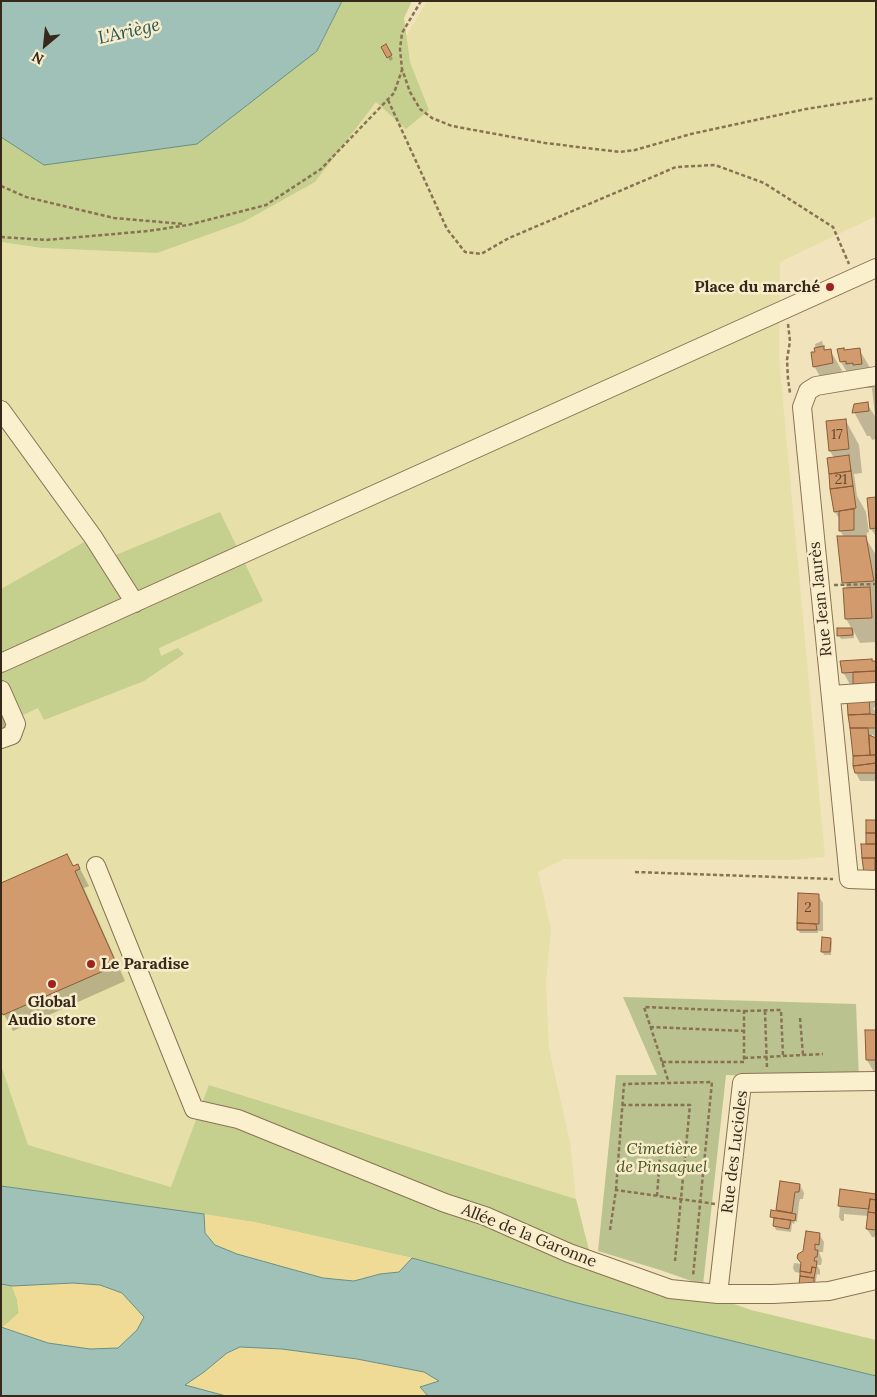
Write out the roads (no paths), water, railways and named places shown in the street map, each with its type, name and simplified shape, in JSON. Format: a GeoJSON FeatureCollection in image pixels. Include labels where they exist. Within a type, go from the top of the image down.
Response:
{"type":"FeatureCollection","features":[{"type":"Feature","properties":{"kind":"street"},"geometry":{"type":"LineString","coordinates":[[1,664],[876,268]]}},
{"type":"Feature","properties":{"kind":"street","name":"Rue Jean Jaurès"},"geometry":{"type":"LineString","coordinates":[[876,376],[816,386],[808,391],[802,407],[849,879],[876,880]]}},
{"type":"Feature","properties":{"kind":"street"},"geometry":{"type":"LineString","coordinates":[[1,410],[93,537],[135,602]]}},
{"type":"Feature","properties":{"kind":"street"},"geometry":{"type":"LineString","coordinates":[[1,690],[16,724],[12,735],[1,739]]}},
{"type":"Feature","properties":{"kind":"street"},"geometry":{"type":"LineString","coordinates":[[831,695],[876,692]]}},
{"type":"Feature","properties":{"kind":"street","name":"Allée de la Garonne"},"geometry":{"type":"LineString","coordinates":[[96,866],[194,1108],[238,1119],[446,1203],[485,1216],[569,1253],[670,1290],[718,1294],[773,1294],[829,1291],[876,1280]]}},
{"type":"Feature","properties":{"kind":"street","name":"Rue des Lucioles"},"geometry":{"type":"LineString","coordinates":[[718,1294],[742,1083],[876,1081]]}},
{"type":"Feature","properties":{"kind":"water","name":"L'Ariège"},"geometry":{"type":"Polygon","coordinates":[[[1,1],[342,1],[317,51],[197,144],[44,165],[1,137],[1,1]]]}},
{"type":"Feature","properties":{"kind":"water"},"geometry":{"type":"Polygon","coordinates":[[[1,1186],[204,1214],[205,1233],[215,1245],[237,1254],[323,1278],[354,1281],[380,1274],[399,1272],[412,1258],[573,1302],[876,1376],[876,1396],[428,1396],[420,1387],[439,1381],[424,1372],[357,1359],[282,1349],[240,1347],[227,1353],[185,1385],[226,1396],[1,1396],[1,1327],[48,1343],[90,1349],[118,1348],[137,1330],[144,1317],[122,1293],[100,1285],[73,1283],[12,1286],[1,1284],[1,1186]]]}},
{"type":"Feature","properties":{"kind":"place","name":"Place du marché"},"geometry":{"type":"Point","coordinates":[830,287]}},
{"type":"Feature","properties":{"kind":"place","name":"Le Paradise"},"geometry":{"type":"Point","coordinates":[91,964]}},
{"type":"Feature","properties":{"kind":"place","name":"Global Audio store"},"geometry":{"type":"Point","coordinates":[52,984]}},
{"type":"Feature","properties":{"kind":"park label","name":"Cimetière de Pinsaguel"},"geometry":{"type":"Point","coordinates":[662,1158]}}]}
